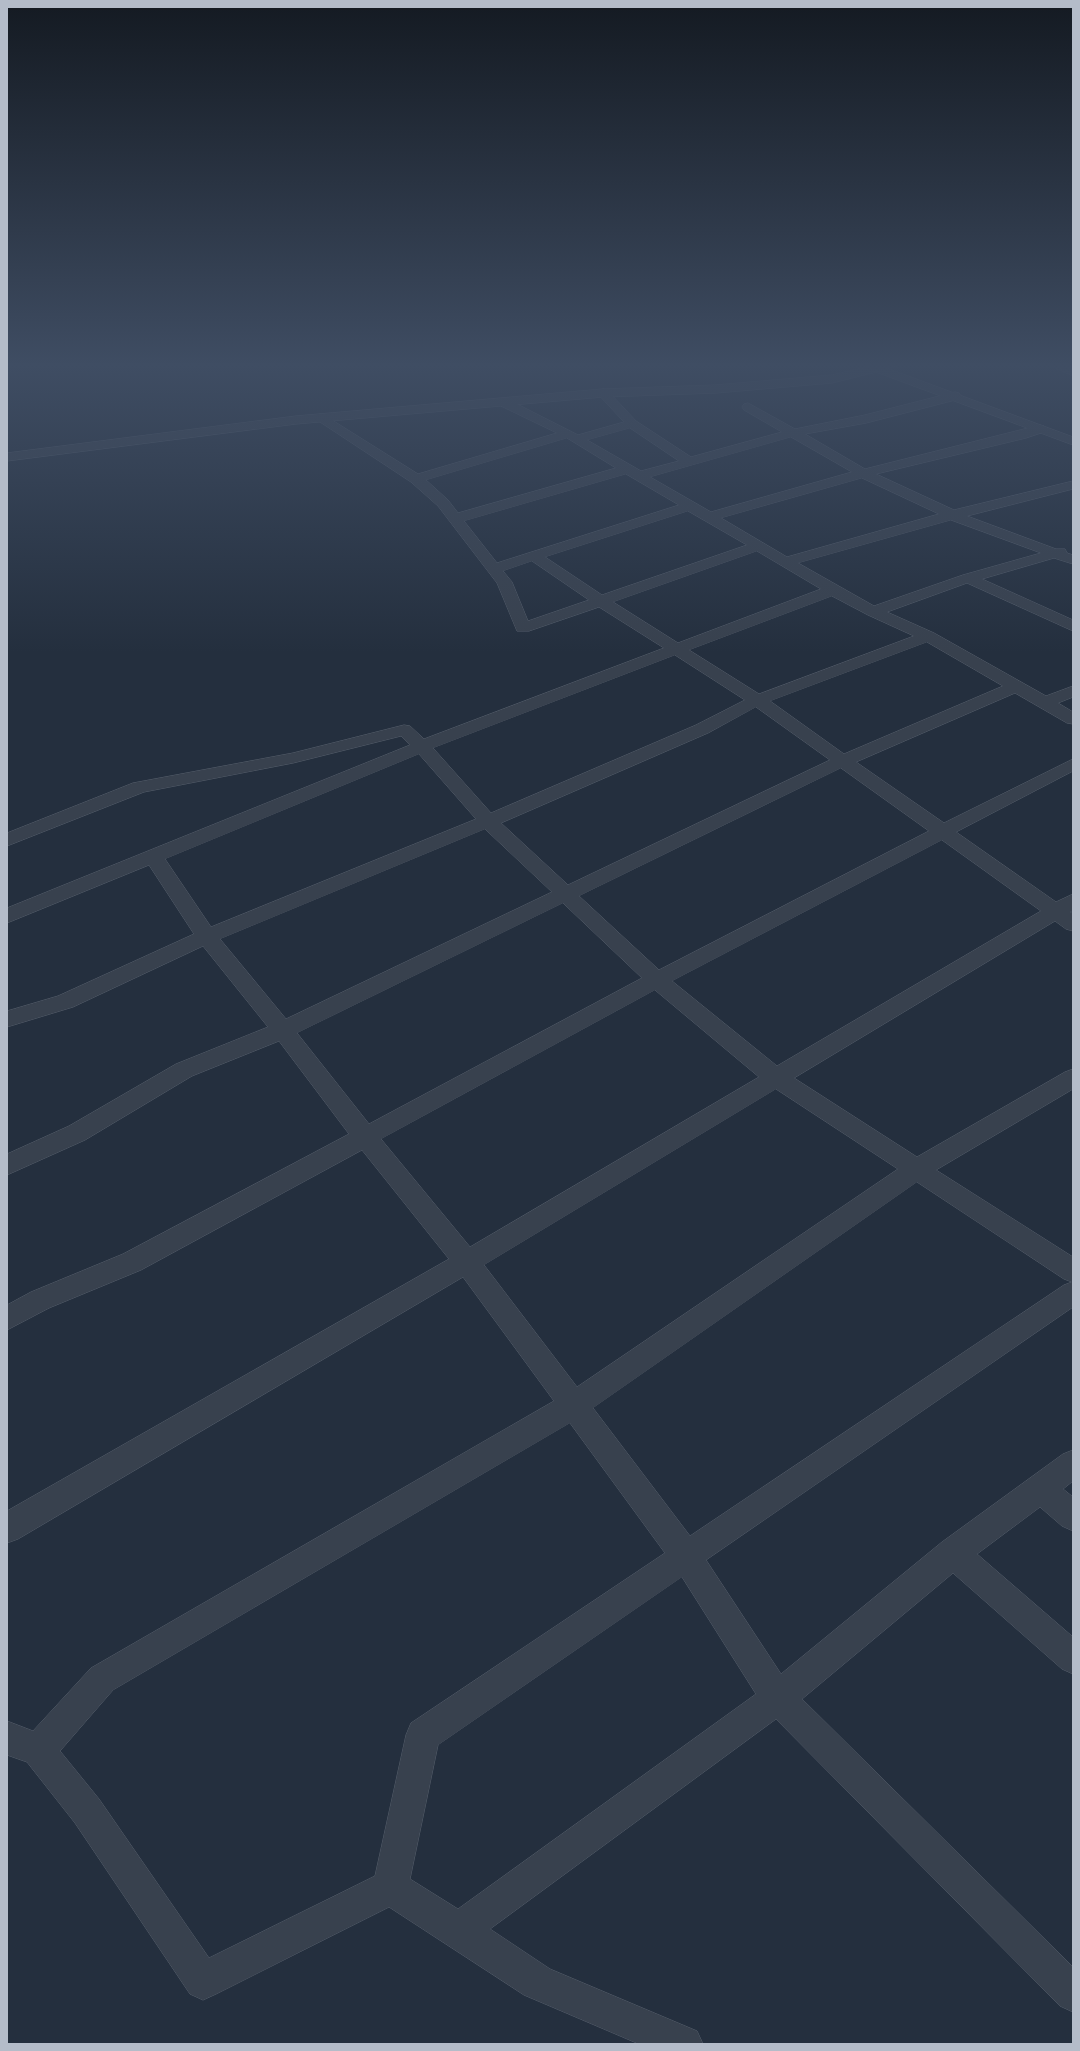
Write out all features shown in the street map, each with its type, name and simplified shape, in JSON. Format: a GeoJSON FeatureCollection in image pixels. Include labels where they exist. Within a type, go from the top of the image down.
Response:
{"type":"FeatureCollection","features":[{"type":"Feature","properties":{"kind":"street"},"geometry":{"type":"LineString","coordinates":[[388,461],[416,478],[443,503],[504,582],[523,628],[602,602],[759,546]]}},
{"type":"Feature","properties":{"kind":"street"},"geometry":{"type":"LineString","coordinates":[[416,478],[482,461]]}},
{"type":"Feature","properties":{"kind":"street"},"geometry":{"type":"LineString","coordinates":[[612,461],[833,590],[873,612],[928,636],[1073,719]]}},
{"type":"Feature","properties":{"kind":"street"},"geometry":{"type":"LineString","coordinates":[[454,518],[633,473],[695,461]]}},
{"type":"Feature","properties":{"kind":"street"},"geometry":{"type":"LineString","coordinates":[[841,461],[863,473],[952,516],[1073,560]]}},
{"type":"Feature","properties":{"kind":"street"},"geometry":{"type":"LineString","coordinates":[[708,517],[863,473],[914,461]]}},
{"type":"Feature","properties":{"kind":"street"},"geometry":{"type":"LineString","coordinates":[[785,562],[952,516],[1073,485]]}},
{"type":"Feature","properties":{"kind":"street"},"geometry":{"type":"LineString","coordinates":[[493,569],[689,506]]}},
{"type":"Feature","properties":{"kind":"street"},"geometry":{"type":"LineString","coordinates":[[873,612],[968,578],[1073,549]]}},
{"type":"Feature","properties":{"kind":"street"},"geometry":{"type":"LineString","coordinates":[[7,1528],[467,1262],[776,1078],[1067,912],[944,831],[756,700],[602,602],[535,556]]}},
{"type":"Feature","properties":{"kind":"street"},"geometry":{"type":"LineString","coordinates":[[968,578],[1073,626]]}},
{"type":"Feature","properties":{"kind":"street"},"geometry":{"type":"LineString","coordinates":[[7,916],[422,746],[833,590]]}},
{"type":"Feature","properties":{"kind":"street"},"geometry":{"type":"LineString","coordinates":[[7,1018],[65,1002],[134,971],[172,951],[488,821],[702,729],[756,700],[928,636]]}},
{"type":"Feature","properties":{"kind":"street"},"geometry":{"type":"LineString","coordinates":[[7,1164],[77,1133],[184,1070],[283,1030],[842,761],[1016,686]]}},
{"type":"Feature","properties":{"kind":"street"},"geometry":{"type":"LineString","coordinates":[[1045,703],[1073,691]]}},
{"type":"Feature","properties":{"kind":"street"},"geometry":{"type":"LineString","coordinates":[[7,840],[139,787],[293,758],[404,730],[422,746],[488,821],[657,980],[776,1078],[1073,1272]]}},
{"type":"Feature","properties":{"kind":"street"},"geometry":{"type":"LineString","coordinates":[[7,1318],[40,1300],[132,1262],[366,1138],[657,980],[1073,764]]}},
{"type":"Feature","properties":{"kind":"street"},"geometry":{"type":"LineString","coordinates":[[153,856],[207,937],[283,1030],[366,1138],[467,1262],[574,1405],[686,1556],[778,1698],[1073,1993]]}},
{"type":"Feature","properties":{"kind":"street"},"geometry":{"type":"LineString","coordinates":[[390,1887],[203,1981],[87,1811],[22,1744],[102,1679],[574,1405],[917,1169],[1073,1078]]}},
{"type":"Feature","properties":{"kind":"street"},"geometry":{"type":"LineString","coordinates":[[390,1887],[424,1735],[1073,1294]]}},
{"type":"Feature","properties":{"kind":"street"},"geometry":{"type":"LineString","coordinates":[[459,1930],[778,1698],[953,1553],[1073,1464]]}},
{"type":"Feature","properties":{"kind":"street"},"geometry":{"type":"LineString","coordinates":[[1040,1488],[1073,1516]]}},
{"type":"Feature","properties":{"kind":"street"},"geometry":{"type":"LineString","coordinates":[[953,1553],[1073,1658]]}},
{"type":"Feature","properties":{"kind":"street"},"geometry":{"type":"LineString","coordinates":[[390,1887],[459,1930],[537,1982],[684,2044]]}}]}
